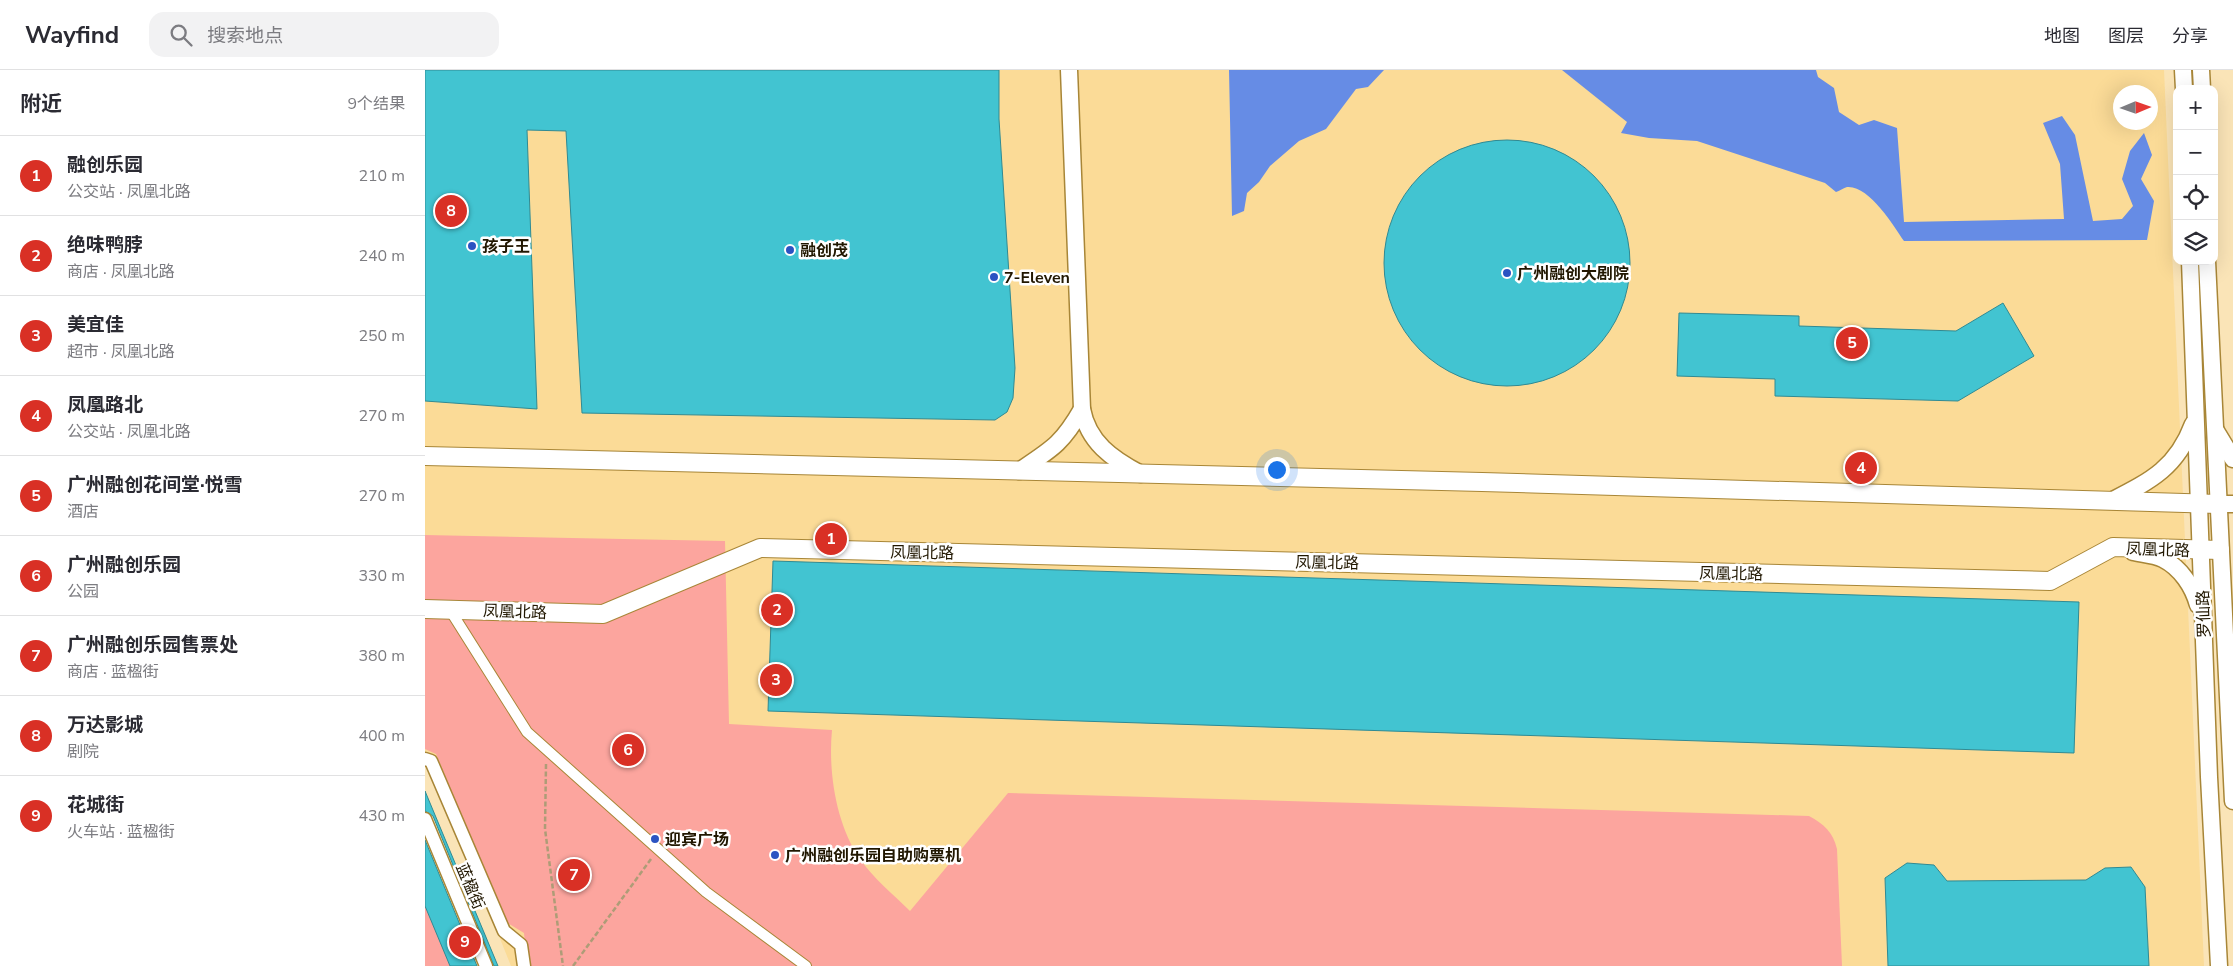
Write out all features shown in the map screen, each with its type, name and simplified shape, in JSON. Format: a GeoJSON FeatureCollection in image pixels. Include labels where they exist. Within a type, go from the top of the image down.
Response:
{"type":"FeatureCollection","features":[{"type":"Feature","properties":{"kind":"main road"},"geometry":{"type":"LineString","coordinates":[[425,456],[1019,470],[2225,504]]}},
{"type":"Feature","properties":{"kind":"main road","name":"凤凰北路"},"geometry":{"type":"LineString","coordinates":[[425,609],[603,614],[760,548],[2050,581],[2113,547],[2227,551]]}},
{"type":"Feature","properties":{"kind":"street"},"geometry":{"type":"LineString","coordinates":[[1069,70],[1082,409],[1085,424],[1092,438],[1125,465],[1141,474]]}},
{"type":"Feature","properties":{"kind":"street"},"geometry":{"type":"LineString","coordinates":[[2183,70],[2184,85]]}},
{"type":"Feature","properties":{"kind":"street"},"geometry":{"type":"LineString","coordinates":[[2201,70],[2202,85]]}},
{"type":"Feature","properties":{"kind":"street","name":"罗仙路"},"geometry":{"type":"LineString","coordinates":[[2190,265],[2219,966]]}},
{"type":"Feature","properties":{"kind":"street","name":"罗仙路"},"geometry":{"type":"LineString","coordinates":[[2207,265],[2214,427],[2225,504],[2227,551],[2224,618],[2233,801]]}},
{"type":"Feature","properties":{"kind":"street"},"geometry":{"type":"LineString","coordinates":[[1019,470],[1059,444],[1069,432],[1082,409]]}},
{"type":"Feature","properties":{"kind":"street"},"geometry":{"type":"LineString","coordinates":[[2113,500],[2151,480],[2168,467],[2186,444],[2196,415]]}},
{"type":"Feature","properties":{"kind":"street"},"geometry":{"type":"LineString","coordinates":[[2214,427],[2223,446],[2233,459]]}},
{"type":"Feature","properties":{"kind":"street"},"geometry":{"type":"LineString","coordinates":[[2113,547],[2163,559],[2180,572],[2193,588],[2204,626]]}},
{"type":"Feature","properties":{"kind":"street"},"geometry":{"type":"LineString","coordinates":[[2224,618],[2233,602]]}},
{"type":"Feature","properties":{"kind":"street"},"geometry":{"type":"LineString","coordinates":[[450,610],[527,732],[706,892],[806,966]]}},
{"type":"Feature","properties":{"kind":"street"},"geometry":{"type":"LineString","coordinates":[[425,759],[431,761],[504,932],[521,945],[523,966]]}},
{"type":"Feature","properties":{"kind":"street","name":"蓝楹街"},"geometry":{"type":"LineString","coordinates":[[425,819],[486,966]]}},
{"type":"Feature","properties":{"kind":"path"},"geometry":{"type":"LineString","coordinates":[[546,750],[545,829],[563,966]]}},
{"type":"Feature","properties":{"kind":"path"},"geometry":{"type":"LineString","coordinates":[[573,966],[658,850]]}},
{"type":"Feature","properties":{"kind":"shaded area"},"geometry":{"type":"Polygon","coordinates":[[[425,70],[2164,70],[2204,966],[511,966],[425,751],[425,70]]]}},
{"type":"Feature","properties":{"kind":"shaded area"},"geometry":{"type":"Polygon","coordinates":[[[425,535],[725,541],[729,724],[832,730],[831,763],[835,797],[845,830],[865,866],[910,911],[1008,793],[1809,816],[1827,829],[1837,849],[1842,966],[527,966],[524,933],[506,922],[436,754],[425,749],[425,535]]]}},
{"type":"Feature","properties":{"kind":"shaded area"},"geometry":{"type":"Polygon","coordinates":[[[425,892],[457,966],[425,966],[425,892]]]}},
{"type":"Feature","properties":{"kind":"water"},"geometry":{"type":"Polygon","coordinates":[[[1229,70],[1384,70],[1368,87],[1356,89],[1326,129],[1299,141],[1270,166],[1259,182],[1247,193],[1244,211],[1232,216],[1229,70]]]}},
{"type":"Feature","properties":{"kind":"water"},"geometry":{"type":"Polygon","coordinates":[[[1562,70],[1816,70],[1818,77],[1834,88],[1839,112],[1859,125],[1874,120],[1897,128],[1904,222],[2064,219],[2060,164],[2043,123],[2062,116],[2075,135],[2093,221],[2122,219],[2133,206],[2122,179],[2130,151],[2144,133],[2152,155],[2141,179],[2154,201],[2147,240],[1904,241],[1880,207],[1864,192],[1855,188],[1847,187],[1836,192],[1825,183],[1697,141],[1649,138],[1621,133],[1627,122],[1562,70]]]}},
{"type":"Feature","properties":{"kind":"building","name":"融创茂"},"geometry":{"type":"Polygon","coordinates":[[[425,70],[999,70],[999,119],[1015,368],[1013,398],[1007,412],[995,420],[582,413],[566,131],[527,130],[537,409],[425,401],[425,70]]]}},
{"type":"Feature","properties":{"kind":"building","name":"广州融创大剧院"},"geometry":{"type":"Polygon","coordinates":[[[1495,140],[1519,140],[1543,145],[1565,154],[1594,176],[1616,205],[1621,216],[1628,239],[1630,263],[1628,287],[1621,310],[1616,321],[1594,350],[1565,372],[1543,381],[1519,386],[1495,386],[1471,381],[1449,372],[1429,358],[1412,341],[1398,321],[1389,299],[1384,275],[1384,251],[1389,227],[1398,205],[1412,185],[1429,168],[1449,154],[1471,145],[1495,140]]]}},
{"type":"Feature","properties":{"kind":"building"},"geometry":{"type":"Polygon","coordinates":[[[2003,303],[2034,356],[1958,401],[1775,396],[1775,379],[1677,376],[1679,313],[1799,316],[1799,326],[1956,331],[2003,303]]]}},
{"type":"Feature","properties":{"kind":"building"},"geometry":{"type":"Polygon","coordinates":[[[773,561],[2079,602],[2074,753],[768,711],[773,561]]]}},
{"type":"Feature","properties":{"kind":"building"},"geometry":{"type":"Polygon","coordinates":[[[425,791],[498,966],[494,966],[433,816],[425,811],[425,791]]]}},
{"type":"Feature","properties":{"kind":"building"},"geometry":{"type":"Polygon","coordinates":[[[425,840],[477,966],[450,966],[425,906],[425,840]]]}},
{"type":"Feature","properties":{"kind":"building"},"geometry":{"type":"Polygon","coordinates":[[[1907,863],[1934,865],[1947,881],[2086,880],[2105,868],[2131,867],[2145,887],[2149,966],[1888,966],[1885,878],[1907,863]]]}},
{"type":"Feature","properties":{"kind":"place","name":"万达影城"},"geometry":{"type":"Point","coordinates":[451,211]}},
{"type":"Feature","properties":{"kind":"place","name":"孩子王"},"geometry":{"type":"Point","coordinates":[472,246]}},
{"type":"Feature","properties":{"kind":"place","name":"融创茂"},"geometry":{"type":"Point","coordinates":[790,250]}},
{"type":"Feature","properties":{"kind":"place","name":"广州融创大剧院"},"geometry":{"type":"Point","coordinates":[1507,273]}},
{"type":"Feature","properties":{"kind":"place","name":"7-Eleven"},"geometry":{"type":"Point","coordinates":[994,277]}},
{"type":"Feature","properties":{"kind":"place","name":"广州融创花间堂·悦雪"},"geometry":{"type":"Point","coordinates":[1852,343]}},
{"type":"Feature","properties":{"kind":"place","name":"凤凰路北"},"geometry":{"type":"Point","coordinates":[1861,468]}},
{"type":"Feature","properties":{"kind":"place","name":"融创乐园"},"geometry":{"type":"Point","coordinates":[831,539]}},
{"type":"Feature","properties":{"kind":"place","name":"绝味鸭脖"},"geometry":{"type":"Point","coordinates":[777,610]}},
{"type":"Feature","properties":{"kind":"place","name":"美宜佳"},"geometry":{"type":"Point","coordinates":[776,680]}},
{"type":"Feature","properties":{"kind":"place","name":"广州融创乐园"},"geometry":{"type":"Point","coordinates":[628,750]}},
{"type":"Feature","properties":{"kind":"place","name":"迎宾广场"},"geometry":{"type":"Point","coordinates":[655,839]}},
{"type":"Feature","properties":{"kind":"place","name":"广州融创乐园自助购票机"},"geometry":{"type":"Point","coordinates":[775,855]}},
{"type":"Feature","properties":{"kind":"place","name":"广州融创乐园售票处"},"geometry":{"type":"Point","coordinates":[574,875]}},
{"type":"Feature","properties":{"kind":"place","name":"花城街"},"geometry":{"type":"Point","coordinates":[465,942]}}]}
